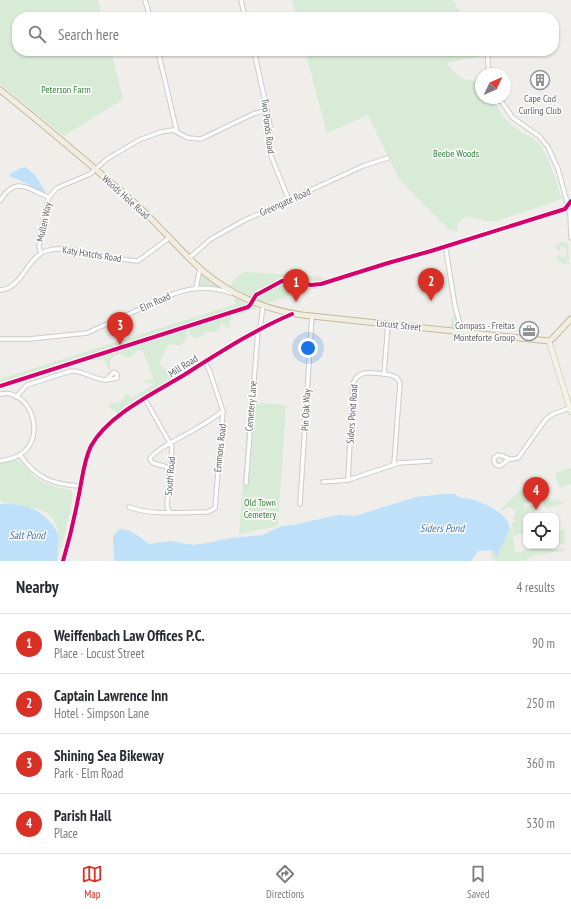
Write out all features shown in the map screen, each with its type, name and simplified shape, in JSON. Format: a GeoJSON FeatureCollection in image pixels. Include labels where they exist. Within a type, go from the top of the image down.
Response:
{"type":"FeatureCollection","features":[{"type":"Feature","properties":{"kind":"highway","name":"Woods Hole Road"},"geometry":{"type":"LineString","coordinates":[[0,90],[53,132],[138,206],[200,268],[223,286],[252,301]]}},
{"type":"Feature","properties":{"kind":"highway","name":"Locust Street"},"geometry":{"type":"LineString","coordinates":[[252,301],[263,306],[292,314],[549,341]]}},
{"type":"Feature","properties":{"kind":"highway"},"geometry":{"type":"LineString","coordinates":[[549,341],[571,319]]}},
{"type":"Feature","properties":{"kind":"main road"},"geometry":{"type":"LineString","coordinates":[[549,341],[570,410]]}},
{"type":"Feature","properties":{"kind":"street"},"geometry":{"type":"LineString","coordinates":[[145,0],[149,12]]}},
{"type":"Feature","properties":{"kind":"street"},"geometry":{"type":"LineString","coordinates":[[241,0],[244,12]]}},
{"type":"Feature","properties":{"kind":"street"},"geometry":{"type":"LineString","coordinates":[[159,56],[177,132],[188,138],[201,139],[253,114],[268,110]]}},
{"type":"Feature","properties":{"kind":"street","name":"Two Ponds Road"},"geometry":{"type":"LineString","coordinates":[[255,56],[268,110],[270,126],[269,144],[271,156],[289,200]]}},
{"type":"Feature","properties":{"kind":"street"},"geometry":{"type":"LineString","coordinates":[[487,56],[488,68]]}},
{"type":"Feature","properties":{"kind":"street"},"geometry":{"type":"LineString","coordinates":[[503,104],[513,118],[535,132],[546,144],[558,169],[567,202],[570,214],[571,238]]}},
{"type":"Feature","properties":{"kind":"street","name":"Mullen Way"},"geometry":{"type":"LineString","coordinates":[[41,253],[39,247],[40,238],[49,197],[57,188],[85,176],[107,159],[139,140],[168,130],[177,132]]}},
{"type":"Feature","properties":{"kind":"street","name":"Greengate Road"},"geometry":{"type":"LineString","coordinates":[[189,258],[200,247],[220,233],[363,166],[388,158]]}},
{"type":"Feature","properties":{"kind":"street"},"geometry":{"type":"LineString","coordinates":[[0,199],[11,187],[16,185],[49,197]]}},
{"type":"Feature","properties":{"kind":"street","name":"Katy Hatchs Road"},"geometry":{"type":"LineString","coordinates":[[41,253],[47,250],[62,248],[138,261],[169,238]]}},
{"type":"Feature","properties":{"kind":"street"},"geometry":{"type":"LineString","coordinates":[[446,250],[455,306],[462,331]]}},
{"type":"Feature","properties":{"kind":"street"},"geometry":{"type":"LineString","coordinates":[[0,290],[9,288],[41,253]]}},
{"type":"Feature","properties":{"kind":"street"},"geometry":{"type":"LineString","coordinates":[[196,288],[200,268]]}},
{"type":"Feature","properties":{"kind":"street","name":"Elm Road"},"geometry":{"type":"LineString","coordinates":[[0,339],[29,339],[87,333],[187,289],[216,289],[240,296]]}},
{"type":"Feature","properties":{"kind":"street","name":"Cemetery Lane"},"geometry":{"type":"LineString","coordinates":[[246,482],[259,330],[263,306]]}},
{"type":"Feature","properties":{"kind":"street","name":"Mill Road"},"geometry":{"type":"LineString","coordinates":[[63,561],[69,541],[88,454],[100,434],[109,424],[145,399],[259,330],[292,314]]}},
{"type":"Feature","properties":{"kind":"street","name":"Pin Oak Way"},"geometry":{"type":"LineString","coordinates":[[300,504],[312,316]]}},
{"type":"Feature","properties":{"kind":"street"},"geometry":{"type":"LineString","coordinates":[[384,374],[388,324]]}},
{"type":"Feature","properties":{"kind":"street","name":"Emmons Road"},"geometry":{"type":"LineString","coordinates":[[169,512],[212,511],[215,508],[223,411],[206,362]]}},
{"type":"Feature","properties":{"kind":"street"},"geometry":{"type":"LineString","coordinates":[[16,397],[27,385],[71,371],[76,371],[101,380],[106,380]]}},
{"type":"Feature","properties":{"kind":"street","name":"Siders Pond Road"},"geometry":{"type":"LineString","coordinates":[[348,480],[353,384],[356,377],[361,374],[384,374],[395,376],[400,383],[394,464]]}},
{"type":"Feature","properties":{"kind":"street"},"geometry":{"type":"LineString","coordinates":[[0,394],[8,393],[16,397],[30,410],[34,426],[30,443],[27,448],[20,455],[0,461]]}},
{"type":"Feature","properties":{"kind":"street","name":"South Road"},"geometry":{"type":"LineString","coordinates":[[145,399],[172,447],[167,505],[169,512]]}},
{"type":"Feature","properties":{"kind":"street"},"geometry":{"type":"LineString","coordinates":[[508,460],[519,458],[546,419],[554,414],[570,410]]}},
{"type":"Feature","properties":{"kind":"street"},"geometry":{"type":"LineString","coordinates":[[170,468],[153,463],[150,460],[154,454],[223,411]]}},
{"type":"Feature","properties":{"kind":"street"},"geometry":{"type":"LineString","coordinates":[[20,455],[30,468],[45,479],[57,483],[81,486]]}},
{"type":"Feature","properties":{"kind":"street"},"geometry":{"type":"LineString","coordinates":[[323,482],[348,480],[394,464],[430,461]]}},
{"type":"Feature","properties":{"kind":"street"},"geometry":{"type":"LineString","coordinates":[[129,507],[139,511],[169,512]]}},
{"type":"Feature","properties":{"kind":"green space","name":"Peterson Farm"},"geometry":{"type":"Polygon","coordinates":[[[0,0],[98,0],[101,12],[12,12],[12,56],[112,56],[123,99],[64,136],[0,84],[0,0]]]}},
{"type":"Feature","properties":{"kind":"green space"},"geometry":{"type":"Polygon","coordinates":[[[292,0],[452,0],[456,3],[455,7],[462,12],[295,12],[292,0]]]}},
{"type":"Feature","properties":{"kind":"green space","name":"Beebe Woods"},"geometry":{"type":"Polygon","coordinates":[[[306,56],[481,56],[447,63],[460,77],[468,80],[475,80],[475,104],[496,104],[509,122],[540,145],[550,163],[562,199],[497,221],[487,221],[466,216],[457,224],[457,232],[449,230],[399,179],[368,115],[327,133],[306,56]]]}},
{"type":"Feature","properties":{"kind":"green space"},"geometry":{"type":"Polygon","coordinates":[[[561,242],[568,243],[569,260],[566,261],[566,263],[569,262],[569,264],[564,264],[557,260],[556,257],[558,255],[560,255],[561,258],[567,255],[566,248],[564,246],[560,247],[560,251],[556,248],[556,245],[561,242]]]}},
{"type":"Feature","properties":{"kind":"green space"},"geometry":{"type":"Polygon","coordinates":[[[428,249],[429,253],[271,302],[260,301],[230,286],[237,276],[245,272],[322,277],[322,279],[336,278],[428,249]]]}},
{"type":"Feature","properties":{"kind":"green space"},"geometry":{"type":"Polygon","coordinates":[[[202,273],[218,285],[218,287],[199,286],[200,274],[202,273]]]}},
{"type":"Feature","properties":{"kind":"green space"},"geometry":{"type":"Polygon","coordinates":[[[235,298],[250,307],[254,307],[259,310],[255,309],[232,316],[230,326],[228,328],[223,323],[220,324],[220,328],[216,332],[206,331],[203,336],[196,338],[190,335],[189,331],[186,332],[187,338],[180,346],[170,343],[161,358],[160,365],[171,373],[180,375],[118,414],[108,406],[109,404],[122,401],[127,393],[132,398],[154,384],[143,382],[148,379],[154,380],[143,351],[137,350],[130,358],[118,354],[113,356],[110,362],[110,372],[104,359],[92,361],[92,358],[0,388],[0,379],[236,304],[234,300],[235,298]]]}},
{"type":"Feature","properties":{"kind":"green space"},"geometry":{"type":"Polygon","coordinates":[[[453,316],[456,316],[458,328],[451,327],[451,320],[453,316]]]}},
{"type":"Feature","properties":{"kind":"green space","name":"Old Town Cemetery"},"geometry":{"type":"Polygon","coordinates":[[[249,402],[286,405],[278,526],[239,534],[249,402]]]}},
{"type":"Feature","properties":{"kind":"green space"},"geometry":{"type":"Polygon","coordinates":[[[14,459],[20,462],[36,478],[44,483],[70,490],[72,492],[69,515],[57,561],[59,547],[58,530],[52,517],[46,512],[7,504],[0,500],[0,463],[14,459]]]}},
{"type":"Feature","properties":{"kind":"green space"},"geometry":{"type":"Polygon","coordinates":[[[571,468],[571,484],[560,488],[555,473],[571,468]]]}},
{"type":"Feature","properties":{"kind":"green space"},"geometry":{"type":"Polygon","coordinates":[[[532,485],[534,488],[532,493],[535,500],[523,504],[525,508],[533,505],[535,511],[533,513],[523,513],[523,533],[513,536],[515,551],[519,553],[535,549],[564,548],[564,551],[532,556],[525,561],[494,561],[491,550],[496,557],[498,556],[508,533],[509,524],[514,535],[512,523],[515,521],[513,518],[515,510],[509,507],[499,511],[524,487],[532,485]]]}},
{"type":"Feature","properties":{"kind":"green space"},"geometry":{"type":"Polygon","coordinates":[[[548,493],[549,495],[541,501],[541,505],[538,506],[535,497],[548,493]]]}},
{"type":"Feature","properties":{"kind":"green space"},"geometry":{"type":"Polygon","coordinates":[[[548,499],[565,503],[547,508],[544,506],[544,502],[548,499]]]}},
{"type":"Feature","properties":{"kind":"green space"},"geometry":{"type":"Polygon","coordinates":[[[565,529],[565,543],[559,544],[559,531],[565,529]]]}},
{"type":"Feature","properties":{"kind":"water"},"geometry":{"type":"Polygon","coordinates":[[[25,167],[35,175],[45,191],[43,193],[26,183],[9,176],[10,174],[25,167]]]}},
{"type":"Feature","properties":{"kind":"water","name":"Siders Pond"},"geometry":{"type":"Polygon","coordinates":[[[455,494],[460,498],[466,498],[481,503],[498,511],[504,517],[508,522],[509,528],[498,556],[496,557],[493,550],[478,551],[471,561],[115,561],[114,558],[113,537],[119,529],[127,530],[139,536],[149,544],[170,541],[194,545],[231,538],[263,535],[281,526],[293,525],[338,515],[355,516],[416,497],[455,494]]]}},
{"type":"Feature","properties":{"kind":"water","name":"Salt Pond"},"geometry":{"type":"Polygon","coordinates":[[[0,504],[27,507],[35,510],[48,519],[59,535],[57,561],[0,561],[0,504]]]}},
{"type":"Feature","properties":{"kind":"cycle path"},"geometry":{"type":"LineString","coordinates":[[0,386],[248,307],[256,295],[282,281],[291,281],[311,285],[321,284],[565,209],[571,201]]}},
{"type":"Feature","properties":{"kind":"cycle path"},"geometry":{"type":"LineString","coordinates":[[63,561],[73,523],[88,452],[108,424],[146,397],[224,350],[278,320],[292,314]]}},
{"type":"Feature","properties":{"kind":"place","name":"Cape Cod Curling Club"},"geometry":{"type":"Point","coordinates":[540,80]}},
{"type":"Feature","properties":{"kind":"place","name":"Captain Lawrence Inn"},"geometry":{"type":"Point","coordinates":[431,301]}},
{"type":"Feature","properties":{"kind":"place","name":"Weiffenbach Law Offices P.C."},"geometry":{"type":"Point","coordinates":[296,302]}},
{"type":"Feature","properties":{"kind":"place","name":"Compass - Freitas Monteforte Group"},"geometry":{"type":"Point","coordinates":[529,331]}},
{"type":"Feature","properties":{"kind":"place","name":"Shining Sea Bikeway"},"geometry":{"type":"Point","coordinates":[120,345]}},
{"type":"Feature","properties":{"kind":"place","name":"Parish Hall"},"geometry":{"type":"Point","coordinates":[536,510]}}]}
